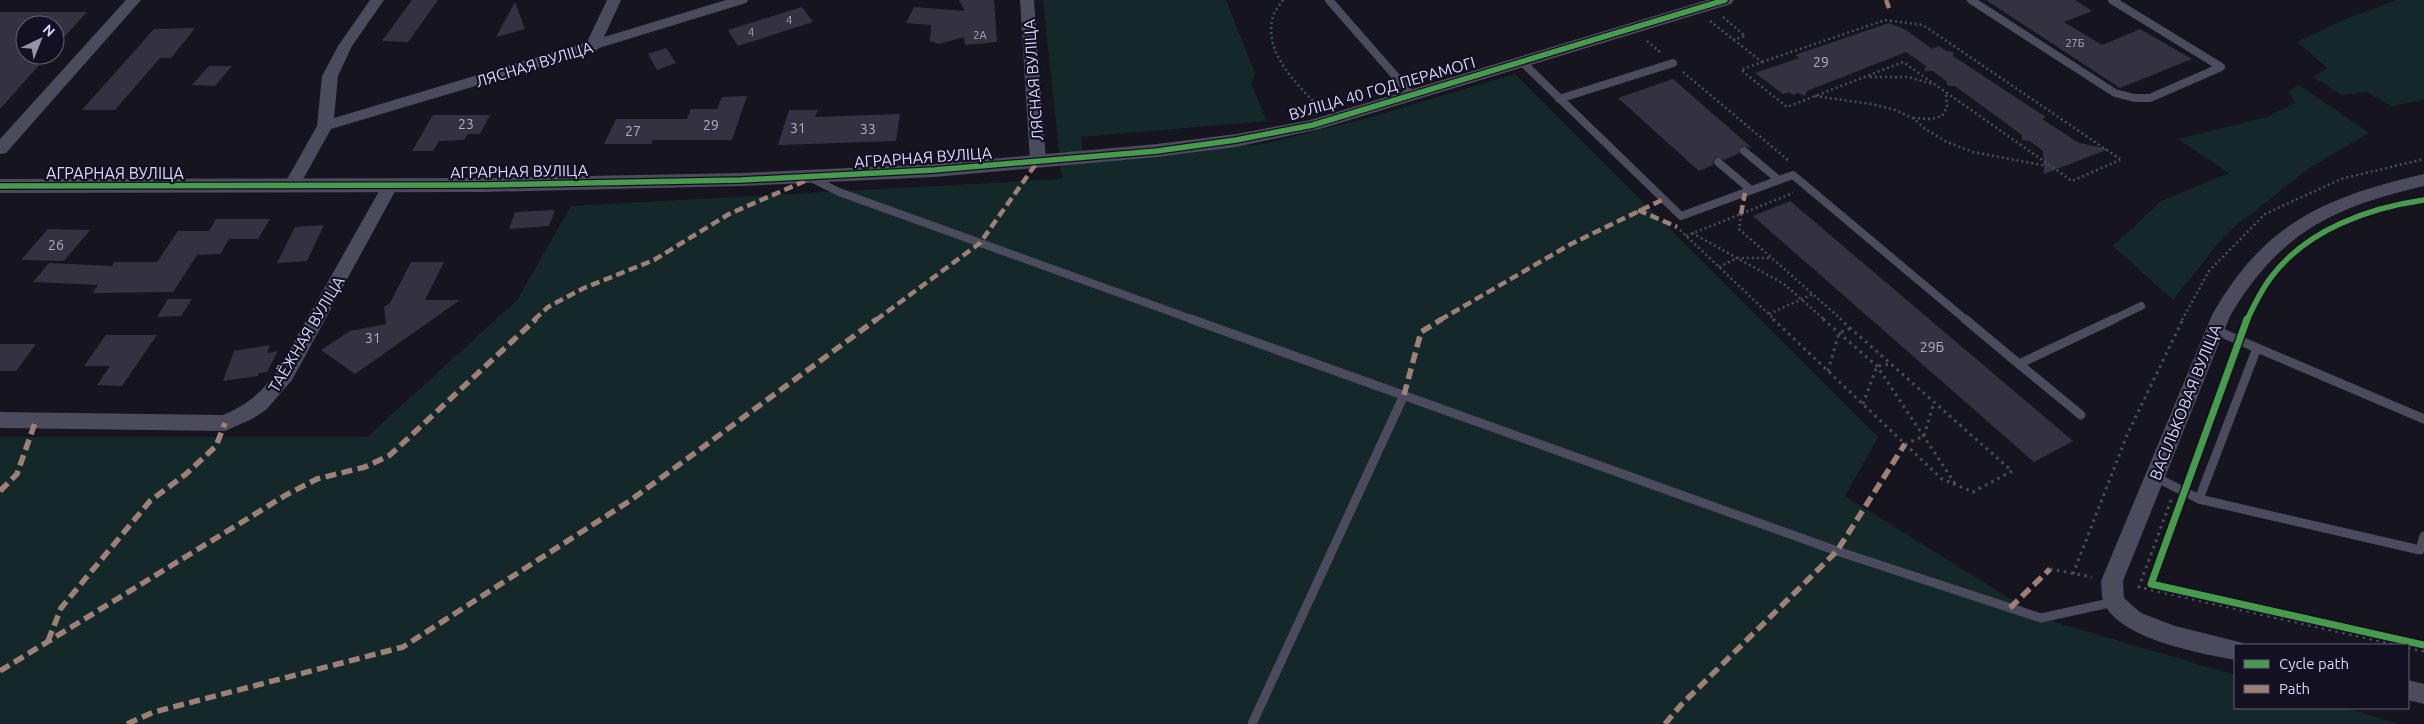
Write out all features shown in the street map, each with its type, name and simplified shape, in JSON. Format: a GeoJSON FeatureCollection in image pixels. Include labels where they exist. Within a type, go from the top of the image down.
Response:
{"type":"FeatureCollection","features":[{"type":"Feature","properties":{"kind":"street"},"geometry":{"type":"LineString","coordinates":[[0,150],[134,0]]}},
{"type":"Feature","properties":{"kind":"street"},"geometry":{"type":"LineString","coordinates":[[290,188],[325,126],[330,76],[345,46],[377,0]]}},
{"type":"Feature","properties":{"kind":"street"},"geometry":{"type":"LineString","coordinates":[[592,46],[614,0]]}},
{"type":"Feature","properties":{"kind":"street","name":"ЛЯСНАЯ ВУЛІЦА"},"geometry":{"type":"LineString","coordinates":[[325,126],[741,0]]}},
{"type":"Feature","properties":{"kind":"street","name":"ЛЯСНАЯ ВУЛІЦА"},"geometry":{"type":"LineString","coordinates":[[1027,0],[1038,161]]}},
{"type":"Feature","properties":{"kind":"street","name":"ВУЛІЦА 40 ГОД ПЕРАМОГІ"},"geometry":{"type":"LineString","coordinates":[[1038,161],[1271,135],[1412,95],[1521,61],[1721,6]]}},
{"type":"Feature","properties":{"kind":"street","name":"АГРАРНАЯ ВУЛІЦА"},"geometry":{"type":"LineString","coordinates":[[0,186],[290,188],[812,178],[1038,161]]}},
{"type":"Feature","properties":{"kind":"street","name":"ВАСІЛЬКОВАЯ ВУЛІЦА"},"geometry":{"type":"LineString","coordinates":[[2114,602],[2112,581],[2215,330],[2235,288],[2252,266],[2272,247],[2295,229],[2330,209],[2364,195],[2424,180]]}},
{"type":"Feature","properties":{"kind":"street","name":"ТАЁЖНАЯ ВУЛІЦА"},"geometry":{"type":"LineString","coordinates":[[0,420],[225,423],[246,414],[265,402],[285,375],[390,186]]}},
{"type":"Feature","properties":{"kind":"street"},"geometry":{"type":"LineString","coordinates":[[2114,602],[2134,620],[2174,636],[2234,650]]}},
{"type":"Feature","properties":{"kind":"street"},"geometry":{"type":"LineString","coordinates":[[2409,690],[2424,694]]}},
{"type":"Feature","properties":{"kind":"lane"},"geometry":{"type":"LineString","coordinates":[[1329,0],[1412,95]]}},
{"type":"Feature","properties":{"kind":"lane"},"geometry":{"type":"LineString","coordinates":[[1971,0],[2115,93],[2134,98],[2150,98],[2221,67],[2112,0]]}},
{"type":"Feature","properties":{"kind":"lane"},"geometry":{"type":"LineString","coordinates":[[1521,61],[1681,216],[1793,175],[2081,415]]}},
{"type":"Feature","properties":{"kind":"lane"},"geometry":{"type":"LineString","coordinates":[[1559,99],[1673,63]]}},
{"type":"Feature","properties":{"kind":"lane"},"geometry":{"type":"LineString","coordinates":[[1744,151],[1779,180]]}},
{"type":"Feature","properties":{"kind":"lane"},"geometry":{"type":"LineString","coordinates":[[1718,162],[1751,190]]}},
{"type":"Feature","properties":{"kind":"lane"},"geometry":{"type":"LineString","coordinates":[[812,178],[839,192],[1838,551],[2041,618],[2114,602]]}},
{"type":"Feature","properties":{"kind":"lane"},"geometry":{"type":"LineString","coordinates":[[2019,364],[2141,306]]}},
{"type":"Feature","properties":{"kind":"lane"},"geometry":{"type":"LineString","coordinates":[[2215,330],[2424,419]]}},
{"type":"Feature","properties":{"kind":"lane"},"geometry":{"type":"LineString","coordinates":[[2199,499],[2257,348]]}},
{"type":"Feature","properties":{"kind":"lane"},"geometry":{"type":"LineString","coordinates":[[1252,724],[1404,395]]}},
{"type":"Feature","properties":{"kind":"lane"},"geometry":{"type":"LineString","coordinates":[[2155,477],[2199,499],[2420,550],[2424,536]]}},
{"type":"Feature","properties":{"kind":"path"},"geometry":{"type":"LineString","coordinates":[[1283,0],[1272,19],[1274,49],[1285,68],[1314,103]]}},
{"type":"Feature","properties":{"kind":"path"},"geometry":{"type":"LineString","coordinates":[[1721,6],[1745,36],[1734,41],[1762,62]]}},
{"type":"Feature","properties":{"kind":"path"},"geometry":{"type":"LineString","coordinates":[[1885,20],[1923,25],[2120,160],[2072,181],[1904,62],[1787,107],[1740,70],[1762,62],[1885,20]]}},
{"type":"Feature","properties":{"kind":"path"},"geometry":{"type":"LineString","coordinates":[[1864,77],[1886,75],[1908,77],[1936,85]]}},
{"type":"Feature","properties":{"kind":"path"},"geometry":{"type":"LineString","coordinates":[[1815,96],[1870,104],[1913,118],[1931,118],[1942,116],[1947,107],[1946,92]]}},
{"type":"Feature","properties":{"kind":"path"},"geometry":{"type":"LineString","coordinates":[[1913,118],[1925,129],[1947,142],[1972,152],[2051,167]]}},
{"type":"Feature","properties":{"kind":"path"},"geometry":{"type":"LineString","coordinates":[[1686,236],[1808,187]]}},
{"type":"Feature","properties":{"kind":"path"},"geometry":{"type":"LineString","coordinates":[[1677,227],[1942,479],[1973,492],[2012,471],[1739,229],[1741,214]]}},
{"type":"Feature","properties":{"kind":"path"},"geometry":{"type":"LineString","coordinates":[[1692,233],[1784,284],[1877,366],[1956,485]]}},
{"type":"Feature","properties":{"kind":"path"},"geometry":{"type":"LineString","coordinates":[[1719,267],[1737,258],[1772,258]]}},
{"type":"Feature","properties":{"kind":"path"},"geometry":{"type":"LineString","coordinates":[[1769,314],[1813,294]]}},
{"type":"Feature","properties":{"kind":"path"},"geometry":{"type":"LineString","coordinates":[[1839,333],[1851,328]]}},
{"type":"Feature","properties":{"kind":"path"},"geometry":{"type":"LineString","coordinates":[[1828,371],[1839,333]]}},
{"type":"Feature","properties":{"kind":"path"},"geometry":{"type":"LineString","coordinates":[[1877,366],[1892,364]]}},
{"type":"Feature","properties":{"kind":"path"},"geometry":{"type":"LineString","coordinates":[[1863,404],[1877,366]]}},
{"type":"Feature","properties":{"kind":"path"},"geometry":{"type":"LineString","coordinates":[[1924,436],[1934,402]]}},
{"type":"Feature","properties":{"kind":"path"},"geometry":{"type":"LineString","coordinates":[[1905,444],[1924,436]]}},
{"type":"Feature","properties":{"kind":"path"},"geometry":{"type":"LineString","coordinates":[[2175,488],[2139,587],[2394,644]]}},
{"type":"Feature","properties":{"kind":"path"},"geometry":{"type":"LineString","coordinates":[[2151,584],[2424,645]]}},
{"type":"Feature","properties":{"kind":"path"},"geometry":{"type":"LineString","coordinates":[[2409,648],[2424,651]]}},
{"type":"Feature","properties":{"kind":"green space"},"geometry":{"type":"Polygon","coordinates":[[[1043,0],[1226,0],[1255,73],[1251,84],[1267,121],[1081,137],[1084,162],[1264,144],[1364,119],[1515,74],[1878,437],[1845,496],[2041,618],[2234,675],[2234,709],[2348,709],[2400,724],[0,724],[0,437],[367,437],[517,300],[571,206],[1062,179],[1043,0]]]}},
{"type":"Feature","properties":{"kind":"green space"},"geometry":{"type":"Polygon","coordinates":[[[2397,0],[2424,0],[2424,100],[2391,106],[2367,92],[2342,95],[2313,77],[2327,68],[2297,42],[2348,18],[2397,0]]]}},
{"type":"Feature","properties":{"kind":"green space"},"geometry":{"type":"Polygon","coordinates":[[[2299,85],[2369,133],[2309,168],[2226,234],[2173,300],[2113,246],[2161,201],[2229,173],[2178,139],[2267,117],[2295,103],[2289,91],[2299,85]]]}},
{"type":"Feature","properties":{"kind":"building"},"geometry":{"type":"Polygon","coordinates":[[[412,0],[438,0],[408,42],[382,41],[412,0]]]}},
{"type":"Feature","properties":{"kind":"building"},"geometry":{"type":"Polygon","coordinates":[[[959,0],[994,0],[997,42],[965,45],[964,37],[939,44],[930,41],[931,25],[906,23],[914,7],[965,11],[959,0]]]}},
{"type":"Feature","properties":{"kind":"building"},"geometry":{"type":"Polygon","coordinates":[[[1986,0],[2075,0],[2092,11],[2064,22],[2102,45],[2140,29],[2192,59],[2120,88],[1986,0]]]}},
{"type":"Feature","properties":{"kind":"building"},"geometry":{"type":"Polygon","coordinates":[[[515,2],[525,29],[496,37],[515,2]]]}},
{"type":"Feature","properties":{"kind":"building"},"geometry":{"type":"Polygon","coordinates":[[[802,7],[813,22],[738,46],[728,30],[802,7]]]}},
{"type":"Feature","properties":{"kind":"building"},"geometry":{"type":"Polygon","coordinates":[[[0,12],[87,12],[65,36],[65,15],[15,15],[15,65],[39,65],[0,109],[0,12]]]}},
{"type":"Feature","properties":{"kind":"building"},"geometry":{"type":"Polygon","coordinates":[[[1889,23],[1906,30],[1932,49],[1939,46],[1946,51],[1954,52],[1953,56],[2046,117],[2042,119],[2079,143],[2109,149],[2044,174],[2043,151],[2030,141],[2022,140],[2022,135],[1955,86],[1948,86],[1946,81],[1933,71],[1924,71],[1926,66],[1906,52],[1807,91],[1805,96],[1798,93],[1793,95],[1789,92],[1783,94],[1755,73],[1799,58],[1795,55],[1889,23]]]}},
{"type":"Feature","properties":{"kind":"building"},"geometry":{"type":"Polygon","coordinates":[[[195,28],[171,58],[160,58],[115,110],[82,110],[154,29],[195,28]]]}},
{"type":"Feature","properties":{"kind":"building"},"geometry":{"type":"Polygon","coordinates":[[[666,48],[676,63],[657,70],[648,54],[666,48]]]}},
{"type":"Feature","properties":{"kind":"building"},"geometry":{"type":"Polygon","coordinates":[[[209,66],[232,66],[215,86],[192,85],[209,66]]]}},
{"type":"Feature","properties":{"kind":"building"},"geometry":{"type":"Polygon","coordinates":[[[1673,79],[1752,148],[1742,146],[1739,153],[1724,160],[1716,157],[1713,165],[1699,171],[1618,98],[1673,79]]]}},
{"type":"Feature","properties":{"kind":"building"},"geometry":{"type":"Polygon","coordinates":[[[747,96],[732,140],[653,140],[651,144],[604,144],[616,119],[687,119],[691,109],[717,109],[722,97],[747,96]]]}},
{"type":"Feature","properties":{"kind":"building"},"geometry":{"type":"Polygon","coordinates":[[[789,110],[818,110],[815,117],[900,114],[896,141],[778,145],[789,110]]]}},
{"type":"Feature","properties":{"kind":"building"},"geometry":{"type":"Polygon","coordinates":[[[433,115],[490,115],[480,134],[468,134],[464,140],[439,141],[433,151],[412,151],[433,115]]]}},
{"type":"Feature","properties":{"kind":"building"},"geometry":{"type":"Polygon","coordinates":[[[1790,201],[2073,441],[2034,462],[1753,216],[1790,201]]]}},
{"type":"Feature","properties":{"kind":"building"},"geometry":{"type":"Polygon","coordinates":[[[555,210],[549,226],[509,229],[515,212],[555,210]]]}},
{"type":"Feature","properties":{"kind":"building"},"geometry":{"type":"Polygon","coordinates":[[[216,219],[270,219],[258,239],[229,239],[220,254],[197,255],[173,292],[92,293],[98,285],[33,282],[49,263],[112,266],[114,262],[157,262],[178,231],[209,231],[216,219]]]}},
{"type":"Feature","properties":{"kind":"building"},"geometry":{"type":"Polygon","coordinates":[[[324,225],[307,261],[277,263],[295,227],[324,225]]]}},
{"type":"Feature","properties":{"kind":"building"},"geometry":{"type":"Polygon","coordinates":[[[48,229],[90,230],[64,261],[21,260],[48,229]]]}},
{"type":"Feature","properties":{"kind":"building"},"geometry":{"type":"Polygon","coordinates":[[[411,262],[444,262],[425,300],[460,300],[355,374],[321,350],[350,331],[386,324],[384,307],[390,303],[411,262]]]}},
{"type":"Feature","properties":{"kind":"building"},"geometry":{"type":"Polygon","coordinates":[[[168,299],[192,299],[181,316],[157,317],[168,299]]]}},
{"type":"Feature","properties":{"kind":"building"},"geometry":{"type":"Polygon","coordinates":[[[106,335],[157,335],[122,386],[97,385],[110,366],[84,366],[106,335]]]}},
{"type":"Feature","properties":{"kind":"building"},"geometry":{"type":"Polygon","coordinates":[[[0,344],[36,344],[16,371],[0,371],[0,344]]]}},
{"type":"Feature","properties":{"kind":"building"},"geometry":{"type":"Polygon","coordinates":[[[270,345],[267,353],[278,351],[267,372],[259,373],[258,376],[223,381],[234,351],[270,345]]]}},
{"type":"Feature","properties":{"kind":"marked path"},"geometry":{"type":"LineString","coordinates":[[1886,0],[1889,8]]}},
{"type":"Feature","properties":{"kind":"marked path"},"geometry":{"type":"LineString","coordinates":[[127,724],[154,712],[403,647],[631,500],[980,243],[1038,161]]}},
{"type":"Feature","properties":{"kind":"marked path"},"geometry":{"type":"LineString","coordinates":[[0,671],[286,495],[317,479],[365,467],[390,455],[548,307],[584,288],[654,260],[729,214],[805,181]]}},
{"type":"Feature","properties":{"kind":"marked path"},"geometry":{"type":"LineString","coordinates":[[1741,214],[1745,193]]}},
{"type":"Feature","properties":{"kind":"marked path"},"geometry":{"type":"LineString","coordinates":[[1404,395],[1421,332],[1479,296],[1571,244],[1664,199]]}},
{"type":"Feature","properties":{"kind":"marked path"},"geometry":{"type":"LineString","coordinates":[[1638,210],[1677,227]]}},
{"type":"Feature","properties":{"kind":"marked path"},"geometry":{"type":"LineString","coordinates":[[0,491],[17,474],[36,420]]}},
{"type":"Feature","properties":{"kind":"marked path"},"geometry":{"type":"LineString","coordinates":[[48,641],[61,608],[150,501],[186,474],[216,446],[225,423]]}},
{"type":"Feature","properties":{"kind":"marked path"},"geometry":{"type":"LineString","coordinates":[[1665,724],[1681,705],[1837,551],[1905,444]]}},
{"type":"Feature","properties":{"kind":"marked path"},"geometry":{"type":"LineString","coordinates":[[2010,608],[2050,569]]}},
{"type":"Feature","properties":{"kind":"cycle path"},"geometry":{"type":"LineString","coordinates":[[0,186],[483,185],[741,180],[934,170],[1157,151],[1236,140],[1313,125],[1725,0]]}},
{"type":"Feature","properties":{"kind":"cycle path"},"geometry":{"type":"LineString","coordinates":[[2424,200],[2403,203],[2363,214],[2325,232],[2291,256],[2266,284],[2243,327],[2151,584],[2424,645]]}}]}
